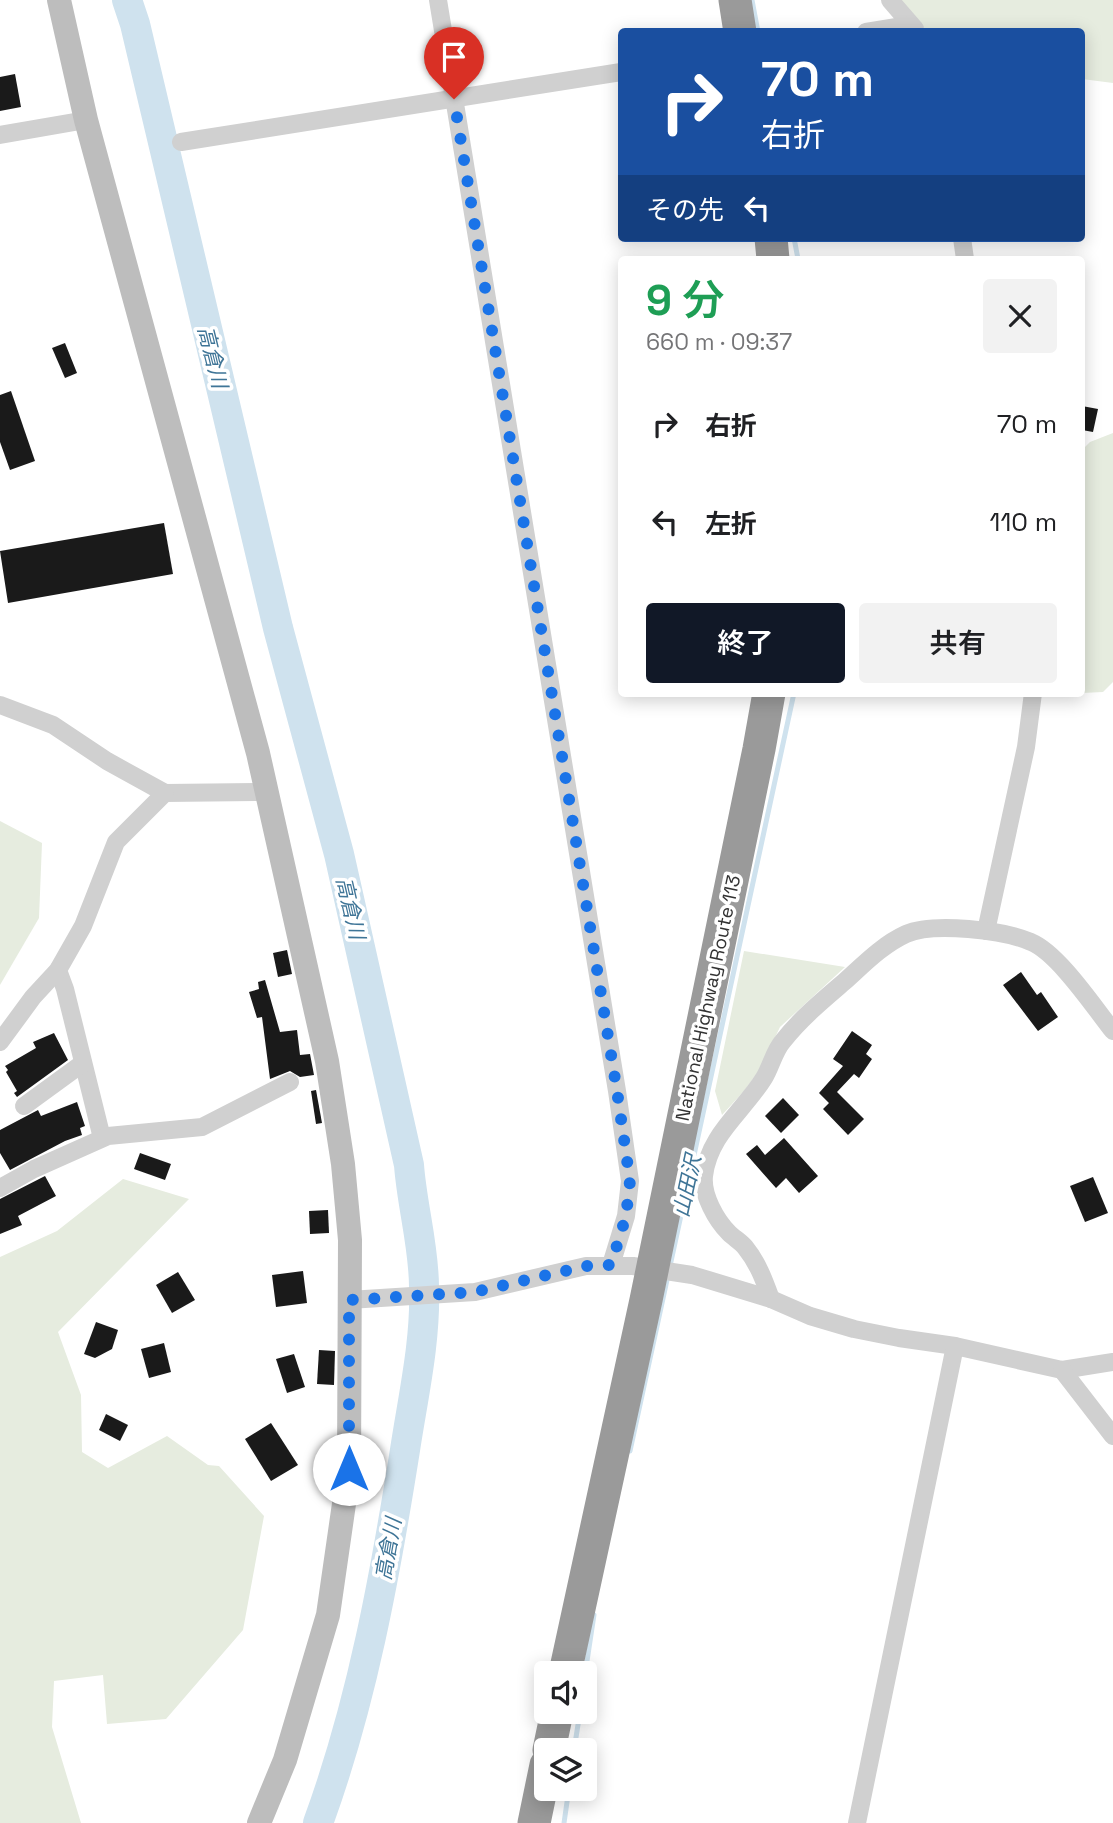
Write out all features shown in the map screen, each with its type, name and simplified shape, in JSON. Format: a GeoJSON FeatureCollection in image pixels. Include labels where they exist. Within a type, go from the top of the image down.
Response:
{"type":"FeatureCollection","features":[{"type":"Feature","properties":{"kind":"highway"},"geometry":{"type":"LineString","coordinates":[[734,0],[739,28]]}},
{"type":"Feature","properties":{"kind":"highway","name":"National Highway Route 113"},"geometry":{"type":"LineString","coordinates":[[568,1661],[653,1269],[768,697]]}},
{"type":"Feature","properties":{"kind":"highway"},"geometry":{"type":"LineString","coordinates":[[534,1823],[539,1801]]}},
{"type":"Feature","properties":{"kind":"street"},"geometry":{"type":"LineString","coordinates":[[60,0],[86,120],[255,740],[329,1074],[343,1164],[350,1240],[349,1469],[328,1615],[285,1760],[259,1823]]}},
{"type":"Feature","properties":{"kind":"street"},"geometry":{"type":"LineString","coordinates":[[438,0],[630,1181],[626,1216],[611,1265]]}},
{"type":"Feature","properties":{"kind":"street"},"geometry":{"type":"LineString","coordinates":[[890,0],[914,28]]}},
{"type":"Feature","properties":{"kind":"street"},"geometry":{"type":"LineString","coordinates":[[181,142],[618,72]]}},
{"type":"Feature","properties":{"kind":"street"},"geometry":{"type":"LineString","coordinates":[[0,135],[86,120]]}},
{"type":"Feature","properties":{"kind":"street"},"geometry":{"type":"LineString","coordinates":[[986,931],[1026,747],[1032,697]]}},
{"type":"Feature","properties":{"kind":"street"},"geometry":{"type":"LineString","coordinates":[[0,705],[53,725],[107,761],[165,793],[266,792]]}},
{"type":"Feature","properties":{"kind":"street"},"geometry":{"type":"LineString","coordinates":[[0,1042],[33,997],[58,970],[83,926],[116,842],[165,793]]}},
{"type":"Feature","properties":{"kind":"street"},"geometry":{"type":"LineString","coordinates":[[771,1299],[762,1272],[744,1246],[720,1221],[707,1193],[704,1178],[710,1153],[721,1131],[752,1097],[769,1071],[781,1042],[812,1010],[877,953],[907,934],[922,930],[986,931],[1033,942],[1070,974],[1113,1031]]}},
{"type":"Feature","properties":{"kind":"street"},"geometry":{"type":"LineString","coordinates":[[58,970],[102,1138]]}},
{"type":"Feature","properties":{"kind":"street"},"geometry":{"type":"LineString","coordinates":[[24,1106],[83,1063]]}},
{"type":"Feature","properties":{"kind":"street"},"geometry":{"type":"LineString","coordinates":[[0,1188],[34,1168],[102,1138],[135,1132],[202,1127],[290,1082]]}},
{"type":"Feature","properties":{"kind":"street"},"geometry":{"type":"LineString","coordinates":[[349,1300],[475,1292],[586,1266],[611,1265],[692,1275],[771,1299],[810,1316],[853,1329],[955,1346],[1062,1370],[1113,1362]]}},
{"type":"Feature","properties":{"kind":"street"},"geometry":{"type":"LineString","coordinates":[[857,1823],[955,1346]]}},
{"type":"Feature","properties":{"kind":"street"},"geometry":{"type":"LineString","coordinates":[[1062,1370],[1113,1436]]}},
{"type":"Feature","properties":{"kind":"shaded area"},"geometry":{"type":"Polygon","coordinates":[[[896,0],[1113,0],[1113,83],[1085,79],[1085,28],[924,28],[896,0]]]}},
{"type":"Feature","properties":{"kind":"shaded area"},"geometry":{"type":"Polygon","coordinates":[[[1113,433],[1113,682],[1103,692],[1085,693],[1085,447],[1090,442],[1113,433]]]}},
{"type":"Feature","properties":{"kind":"shaded area"},"geometry":{"type":"Polygon","coordinates":[[[0,821],[42,843],[39,918],[0,985],[0,821]]]}},
{"type":"Feature","properties":{"kind":"shaded area"},"geometry":{"type":"Polygon","coordinates":[[[744,951],[845,967],[780,1027],[760,1069],[722,1115],[715,1091],[744,951]]]}},
{"type":"Feature","properties":{"kind":"shaded area"},"geometry":{"type":"Polygon","coordinates":[[[123,1179],[189,1199],[58,1332],[81,1395],[82,1452],[108,1468],[167,1436],[208,1465],[219,1466],[264,1516],[243,1630],[166,1719],[107,1724],[103,1675],[54,1681],[52,1727],[81,1823],[0,1823],[0,1257],[57,1231],[123,1179]]]}},
{"type":"Feature","properties":{"kind":"building"},"geometry":{"type":"Polygon","coordinates":[[[15,74],[21,107],[0,111],[0,77],[15,74]]]}},
{"type":"Feature","properties":{"kind":"building"},"geometry":{"type":"Polygon","coordinates":[[[65,343],[77,373],[65,378],[52,348],[65,343]]]}},
{"type":"Feature","properties":{"kind":"building"},"geometry":{"type":"Polygon","coordinates":[[[11,391],[35,461],[10,470],[0,442],[0,395],[11,391]]]}},
{"type":"Feature","properties":{"kind":"building"},"geometry":{"type":"Polygon","coordinates":[[[1085,407],[1098,409],[1093,432],[1085,431],[1085,407]]]}},
{"type":"Feature","properties":{"kind":"building"},"geometry":{"type":"Polygon","coordinates":[[[164,523],[173,574],[8,603],[0,551],[164,523]]]}},
{"type":"Feature","properties":{"kind":"building"},"geometry":{"type":"Polygon","coordinates":[[[287,950],[292,974],[278,977],[273,953],[287,950]]]}},
{"type":"Feature","properties":{"kind":"building"},"geometry":{"type":"Polygon","coordinates":[[[1021,972],[1037,995],[1041,992],[1058,1017],[1038,1031],[1003,985],[1021,972]]]}},
{"type":"Feature","properties":{"kind":"building"},"geometry":{"type":"Polygon","coordinates":[[[265,980],[280,1032],[297,1030],[300,1055],[310,1054],[314,1075],[300,1077],[290,1071],[270,1079],[262,1017],[257,1018],[249,992],[259,989],[258,982],[265,980]]]}},
{"type":"Feature","properties":{"kind":"building"},"geometry":{"type":"Polygon","coordinates":[[[852,1031],[872,1045],[866,1054],[872,1059],[859,1078],[854,1074],[837,1092],[864,1119],[848,1135],[823,1109],[829,1103],[819,1093],[843,1066],[833,1059],[852,1031]]]}},
{"type":"Feature","properties":{"kind":"building"},"geometry":{"type":"Polygon","coordinates":[[[54,1033],[68,1060],[17,1097],[14,1093],[17,1091],[5,1066],[36,1048],[33,1042],[54,1033]]]}},
{"type":"Feature","properties":{"kind":"building"},"geometry":{"type":"Polygon","coordinates":[[[316,1090],[322,1123],[316,1124],[311,1091],[316,1090]]]}},
{"type":"Feature","properties":{"kind":"building"},"geometry":{"type":"Polygon","coordinates":[[[783,1098],[799,1115],[781,1133],[765,1116],[783,1098]]]}},
{"type":"Feature","properties":{"kind":"building"},"geometry":{"type":"Polygon","coordinates":[[[77,1102],[85,1126],[80,1128],[82,1135],[10,1170],[0,1153],[0,1130],[38,1110],[41,1116],[77,1102]]]}},
{"type":"Feature","properties":{"kind":"building"},"geometry":{"type":"Polygon","coordinates":[[[784,1138],[818,1176],[799,1193],[786,1178],[776,1188],[746,1154],[757,1145],[765,1155],[784,1138]]]}},
{"type":"Feature","properties":{"kind":"building"},"geometry":{"type":"Polygon","coordinates":[[[140,1153],[171,1164],[165,1180],[134,1169],[140,1153]]]}},
{"type":"Feature","properties":{"kind":"building"},"geometry":{"type":"Polygon","coordinates":[[[45,1176],[56,1196],[18,1216],[22,1225],[0,1234],[0,1199],[45,1176]]]}},
{"type":"Feature","properties":{"kind":"building"},"geometry":{"type":"Polygon","coordinates":[[[1093,1177],[1108,1213],[1085,1222],[1070,1186],[1093,1177]]]}},
{"type":"Feature","properties":{"kind":"building"},"geometry":{"type":"Polygon","coordinates":[[[328,1210],[329,1233],[310,1234],[309,1211],[328,1210]]]}},
{"type":"Feature","properties":{"kind":"building"},"geometry":{"type":"Polygon","coordinates":[[[303,1271],[307,1303],[276,1307],[272,1275],[303,1271]]]}},
{"type":"Feature","properties":{"kind":"building"},"geometry":{"type":"Polygon","coordinates":[[[178,1272],[195,1300],[172,1313],[156,1285],[178,1272]]]}},
{"type":"Feature","properties":{"kind":"building"},"geometry":{"type":"Polygon","coordinates":[[[96,1322],[118,1330],[112,1349],[95,1358],[84,1354],[96,1322]]]}},
{"type":"Feature","properties":{"kind":"building"},"geometry":{"type":"Polygon","coordinates":[[[164,1343],[171,1372],[149,1378],[141,1349],[164,1343]]]}},
{"type":"Feature","properties":{"kind":"building"},"geometry":{"type":"Polygon","coordinates":[[[319,1350],[335,1351],[334,1385],[317,1384],[319,1350]]]}},
{"type":"Feature","properties":{"kind":"building"},"geometry":{"type":"Polygon","coordinates":[[[294,1354],[305,1387],[287,1393],[276,1359],[294,1354]]]}},
{"type":"Feature","properties":{"kind":"building"},"geometry":{"type":"Polygon","coordinates":[[[106,1414],[128,1425],[120,1441],[99,1430],[106,1414]]]}},
{"type":"Feature","properties":{"kind":"building"},"geometry":{"type":"Polygon","coordinates":[[[271,1423],[298,1465],[271,1481],[245,1439],[271,1423]]]}},
{"type":"Feature","properties":{"kind":"waterway","name":"高倉川"},"geometry":{"type":"LineString","coordinates":[[127,0],[135,24],[278,628],[339,854],[409,1165],[422,1256],[424,1307],[421,1348],[389,1545],[360,1685],[334,1778],[318,1823]]}},
{"type":"Feature","properties":{"kind":"waterway","name":"山田沢"},"geometry":{"type":"LineString","coordinates":[[752,0],[757,28]]}},
{"type":"Feature","properties":{"kind":"waterway","name":"山田沢"},"geometry":{"type":"LineString","coordinates":[[795,242],[797,256]]}},
{"type":"Feature","properties":{"kind":"waterway","name":"山田沢"},"geometry":{"type":"LineString","coordinates":[[630,1451],[793,697]]}},
{"type":"Feature","properties":{"kind":"waterway","name":"山田沢"},"geometry":{"type":"LineString","coordinates":[[587,1661],[594,1615]]}},
{"type":"Feature","properties":{"kind":"waterway","name":"山田沢"},"geometry":{"type":"LineString","coordinates":[[576,1738],[578,1724]]}},
{"type":"Feature","properties":{"kind":"waterway","name":"山田沢"},"geometry":{"type":"LineString","coordinates":[[564,1823],[567,1801]]}},
{"type":"Feature","properties":{"kind":"route"},"geometry":{"type":"LineString","coordinates":[[349,1469],[349,1300],[475,1292],[586,1266],[611,1265],[626,1216],[630,1181],[454,99]]}}]}
